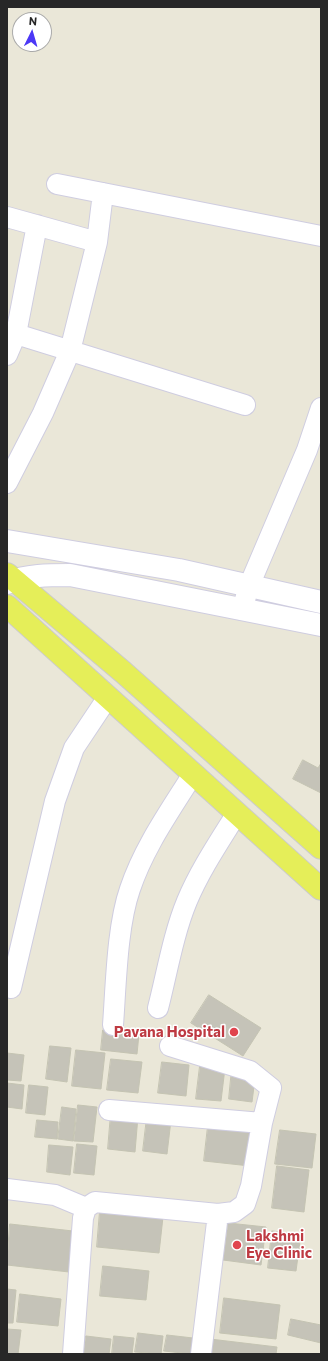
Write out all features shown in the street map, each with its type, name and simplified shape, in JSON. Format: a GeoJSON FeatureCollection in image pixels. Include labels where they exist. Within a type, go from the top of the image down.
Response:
{"type":"FeatureCollection","features":[{"type":"Feature","properties":{"kind":"main road"},"geometry":{"type":"LineString","coordinates":[[7,541],[115,558],[321,602]]}},
{"type":"Feature","properties":{"kind":"main road"},"geometry":{"type":"LineString","coordinates":[[10,579],[41,575],[70,575],[321,625]]}},
{"type":"Feature","properties":{"kind":"main road"},"geometry":{"type":"LineString","coordinates":[[10,579],[129,677],[321,848]]}},
{"type":"Feature","properties":{"kind":"main road"},"geometry":{"type":"LineString","coordinates":[[7,606],[321,889]]}},
{"type":"Feature","properties":{"kind":"street"},"geometry":{"type":"LineString","coordinates":[[57,184],[321,236]]}},
{"type":"Feature","properties":{"kind":"street"},"geometry":{"type":"LineString","coordinates":[[7,482],[43,413],[70,351],[97,242],[103,193]]}},
{"type":"Feature","properties":{"kind":"street"},"geometry":{"type":"LineString","coordinates":[[7,217],[97,242]]}},
{"type":"Feature","properties":{"kind":"street"},"geometry":{"type":"LineString","coordinates":[[7,355],[16,334],[37,225]]}},
{"type":"Feature","properties":{"kind":"street"},"geometry":{"type":"LineString","coordinates":[[16,334],[245,406]]}},
{"type":"Feature","properties":{"kind":"street"},"geometry":{"type":"LineString","coordinates":[[242,610],[249,586],[314,453],[321,408]]}},
{"type":"Feature","properties":{"kind":"street"},"geometry":{"type":"LineString","coordinates":[[11,988],[64,773],[74,748],[108,697]]}},
{"type":"Feature","properties":{"kind":"street"},"geometry":{"type":"LineString","coordinates":[[112,1025],[121,929],[129,890],[143,855],[193,774]]}},
{"type":"Feature","properties":{"kind":"street"},"geometry":{"type":"LineString","coordinates":[[158,1008],[177,928],[187,902],[198,877],[237,813]]}},
{"type":"Feature","properties":{"kind":"street"},"geometry":{"type":"LineString","coordinates":[[73,1354],[83,1218],[86,1208],[95,1202],[218,1214],[234,1212],[245,1204],[251,1186],[262,1123],[271,1088],[250,1071],[170,1046]]}},
{"type":"Feature","properties":{"kind":"street"},"geometry":{"type":"LineString","coordinates":[[110,1110],[262,1123]]}},
{"type":"Feature","properties":{"kind":"street"},"geometry":{"type":"LineString","coordinates":[[7,1190],[55,1195],[86,1208]]}},
{"type":"Feature","properties":{"kind":"street"},"geometry":{"type":"LineString","coordinates":[[201,1354],[218,1214]]}},
{"type":"Feature","properties":{"kind":"building"},"geometry":{"type":"Polygon","coordinates":[[[303,760],[318,768],[321,763],[321,793],[293,779],[303,760]]]}},
{"type":"Feature","properties":{"kind":"building"},"geometry":{"type":"Polygon","coordinates":[[[209,995],[261,1028],[243,1056],[191,1023],[209,995]]]}},
{"type":"Feature","properties":{"kind":"building"},"geometry":{"type":"Polygon","coordinates":[[[103,1030],[139,1034],[137,1054],[101,1050],[103,1030]]]}},
{"type":"Feature","properties":{"kind":"building"},"geometry":{"type":"Polygon","coordinates":[[[50,1046],[71,1048],[67,1082],[46,1079],[50,1046]]]}},
{"type":"Feature","properties":{"kind":"building"},"geometry":{"type":"Polygon","coordinates":[[[76,1050],[105,1053],[101,1089],[72,1086],[76,1050]]]}},
{"type":"Feature","properties":{"kind":"building"},"geometry":{"type":"Polygon","coordinates":[[[7,1053],[24,1055],[21,1081],[7,1080],[7,1053]]]}},
{"type":"Feature","properties":{"kind":"building"},"geometry":{"type":"Polygon","coordinates":[[[111,1059],[142,1062],[138,1093],[107,1090],[111,1059]]]}},
{"type":"Feature","properties":{"kind":"building"},"geometry":{"type":"Polygon","coordinates":[[[162,1062],[189,1065],[186,1096],[158,1093],[162,1062]]]}},
{"type":"Feature","properties":{"kind":"building"},"geometry":{"type":"Polygon","coordinates":[[[200,1066],[225,1068],[221,1101],[196,1099],[200,1066]]]}},
{"type":"Feature","properties":{"kind":"building"},"geometry":{"type":"Polygon","coordinates":[[[232,1068],[256,1071],[252,1102],[229,1099],[232,1068]]]}},
{"type":"Feature","properties":{"kind":"building"},"geometry":{"type":"Polygon","coordinates":[[[7,1083],[24,1085],[22,1109],[7,1107],[7,1083]]]}},
{"type":"Feature","properties":{"kind":"building"},"geometry":{"type":"Polygon","coordinates":[[[29,1085],[48,1087],[45,1115],[26,1113],[29,1085]]]}},
{"type":"Feature","properties":{"kind":"building"},"geometry":{"type":"Polygon","coordinates":[[[78,1105],[97,1107],[93,1142],[74,1141],[78,1105]]]}},
{"type":"Feature","properties":{"kind":"building"},"geometry":{"type":"Polygon","coordinates":[[[62,1107],[76,1109],[73,1141],[58,1139],[62,1107]]]}},
{"type":"Feature","properties":{"kind":"building"},"geometry":{"type":"Polygon","coordinates":[[[111,1113],[138,1116],[135,1152],[108,1149],[111,1113]]]}},
{"type":"Feature","properties":{"kind":"building"},"geometry":{"type":"Polygon","coordinates":[[[147,1117],[171,1120],[167,1154],[143,1151],[147,1117]]]}},
{"type":"Feature","properties":{"kind":"building"},"geometry":{"type":"Polygon","coordinates":[[[37,1120],[58,1122],[57,1139],[35,1137],[37,1120]]]}},
{"type":"Feature","properties":{"kind":"building"},"geometry":{"type":"Polygon","coordinates":[[[208,1126],[255,1131],[250,1166],[204,1161],[208,1126]]]}},
{"type":"Feature","properties":{"kind":"building"},"geometry":{"type":"Polygon","coordinates":[[[280,1130],[316,1134],[312,1168],[275,1164],[280,1130]]]}},
{"type":"Feature","properties":{"kind":"building"},"geometry":{"type":"Polygon","coordinates":[[[77,1144],[97,1146],[94,1175],[74,1173],[77,1144]]]}},
{"type":"Feature","properties":{"kind":"building"},"geometry":{"type":"Polygon","coordinates":[[[49,1145],[73,1147],[70,1175],[47,1172],[49,1145]]]}},
{"type":"Feature","properties":{"kind":"building"},"geometry":{"type":"Polygon","coordinates":[[[277,1166],[309,1170],[304,1212],[272,1208],[277,1166]]]}},
{"type":"Feature","properties":{"kind":"building"},"geometry":{"type":"Polygon","coordinates":[[[100,1211],[163,1217],[159,1253],[97,1247],[100,1211]]]}},
{"type":"Feature","properties":{"kind":"building"},"geometry":{"type":"Polygon","coordinates":[[[228,1223],[266,1227],[261,1265],[223,1260],[228,1223]]]}},
{"type":"Feature","properties":{"kind":"building"},"geometry":{"type":"Polygon","coordinates":[[[10,1224],[73,1231],[69,1272],[7,1265],[10,1224]]]}},
{"type":"Feature","properties":{"kind":"building"},"geometry":{"type":"Polygon","coordinates":[[[272,1231],[301,1234],[296,1271],[268,1268],[272,1231]]]}},
{"type":"Feature","properties":{"kind":"building"},"geometry":{"type":"Polygon","coordinates":[[[103,1266],[149,1271],[146,1300],[100,1296],[103,1266]]]}},
{"type":"Feature","properties":{"kind":"building"},"geometry":{"type":"Polygon","coordinates":[[[7,1289],[16,1290],[13,1323],[7,1323],[7,1289]]]}},
{"type":"Feature","properties":{"kind":"building"},"geometry":{"type":"Polygon","coordinates":[[[20,1294],[61,1299],[58,1326],[17,1322],[20,1294]]]}},
{"type":"Feature","properties":{"kind":"building"},"geometry":{"type":"Polygon","coordinates":[[[224,1298],[280,1305],[276,1339],[220,1333],[224,1298]]]}},
{"type":"Feature","properties":{"kind":"building"},"geometry":{"type":"Polygon","coordinates":[[[291,1319],[321,1325],[321,1343],[288,1335],[291,1319]]]}},
{"type":"Feature","properties":{"kind":"building"},"geometry":{"type":"Polygon","coordinates":[[[7,1329],[21,1330],[18,1354],[7,1354],[7,1329]]]}},
{"type":"Feature","properties":{"kind":"building"},"geometry":{"type":"Polygon","coordinates":[[[138,1333],[163,1336],[161,1354],[135,1352],[138,1333]]]}},
{"type":"Feature","properties":{"kind":"building"},"geometry":{"type":"Polygon","coordinates":[[[167,1335],[193,1338],[191,1354],[164,1351],[167,1335]]]}},
{"type":"Feature","properties":{"kind":"building"},"geometry":{"type":"Polygon","coordinates":[[[86,1336],[111,1339],[109,1354],[83,1354],[86,1336]]]}},
{"type":"Feature","properties":{"kind":"building"},"geometry":{"type":"Polygon","coordinates":[[[114,1336],[134,1338],[132,1354],[112,1354],[114,1336]]]}},
{"type":"Feature","properties":{"kind":"building"},"geometry":{"type":"Polygon","coordinates":[[[210,1339],[277,1347],[276,1354],[208,1354],[210,1339]]]}},
{"type":"Feature","properties":{"kind":"place","name":"Pavana Hospital"},"geometry":{"type":"Point","coordinates":[234,1032]}},
{"type":"Feature","properties":{"kind":"place","name":"Lakshmi Eye Clinic"},"geometry":{"type":"Point","coordinates":[237,1245]}}]}
